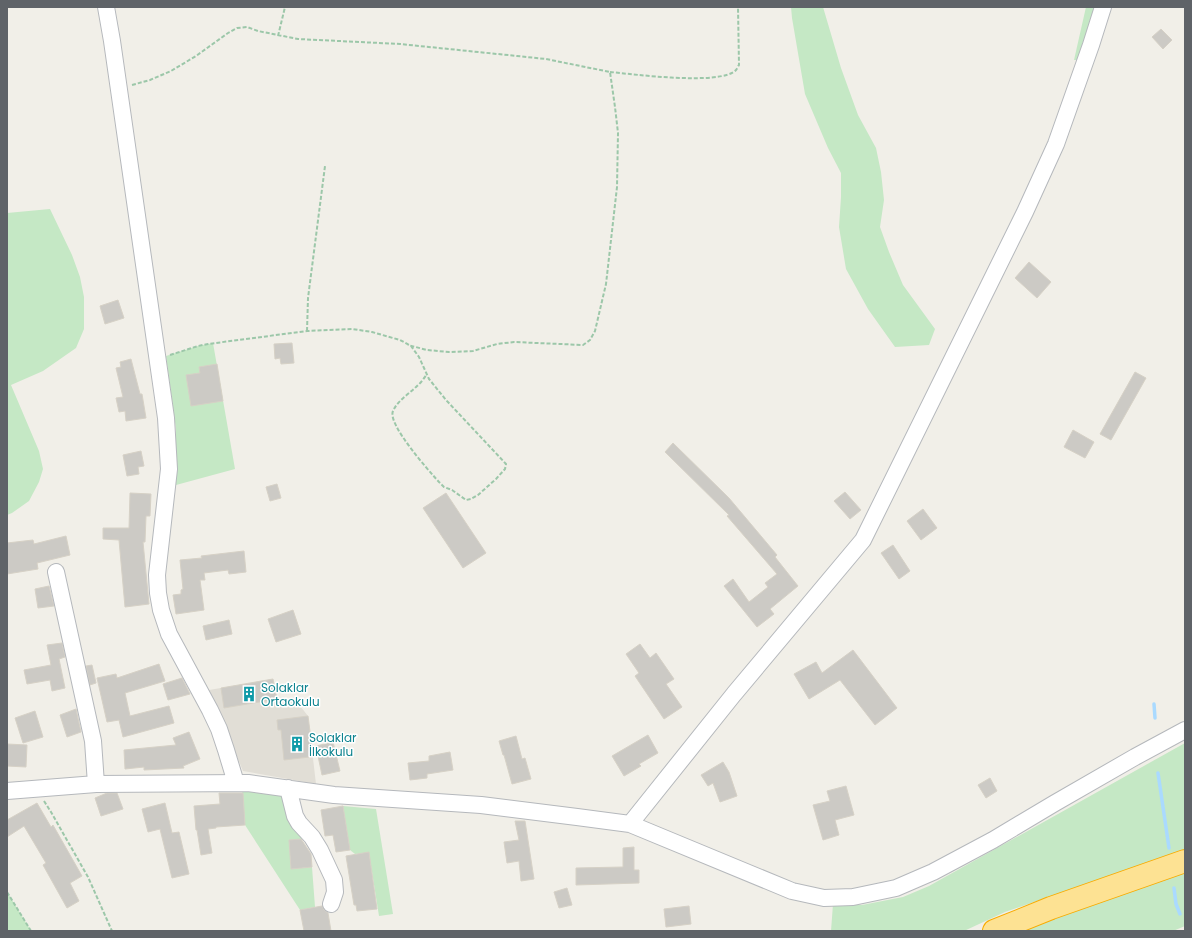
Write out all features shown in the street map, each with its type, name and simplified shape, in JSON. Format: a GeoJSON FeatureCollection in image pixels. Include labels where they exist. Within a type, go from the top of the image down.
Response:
{"type":"FeatureCollection","features":[{"type":"Feature","properties":{"kind":"highway"},"geometry":{"type":"LineString","coordinates":[[994,931],[1065,903],[1185,861]]}},
{"type":"Feature","properties":{"kind":"street"},"geometry":{"type":"LineString","coordinates":[[106,7],[119,87],[166,418],[169,469],[157,575],[158,593],[161,610],[169,634],[219,730],[236,783]]}},
{"type":"Feature","properties":{"kind":"street"},"geometry":{"type":"LineString","coordinates":[[630,824],[734,694],[863,540],[1025,212],[1056,144],[1091,45],[1102,7]]}},
{"type":"Feature","properties":{"kind":"street"},"geometry":{"type":"LineString","coordinates":[[56,572],[93,741],[96,784]]}},
{"type":"Feature","properties":{"kind":"street"},"geometry":{"type":"LineString","coordinates":[[7,791],[96,784],[248,783],[334,795],[481,805],[630,824],[792,891],[824,898],[853,897],[896,888],[933,872],[993,840],[1135,757],[1185,730]]}},
{"type":"Feature","properties":{"kind":"street"},"geometry":{"type":"LineString","coordinates":[[288,788],[295,816],[299,823],[312,837],[320,850],[334,880],[335,892],[331,904]]}},
{"type":"Feature","properties":{"kind":"path"},"geometry":{"type":"LineString","coordinates":[[278,36],[285,7]]}},
{"type":"Feature","properties":{"kind":"path"},"geometry":{"type":"LineString","coordinates":[[119,87],[138,84],[171,71],[196,56],[228,33],[237,28],[247,27],[278,36],[298,39],[400,44],[546,59],[610,72],[664,77],[707,78],[726,75],[736,70],[739,65],[738,7]]}},
{"type":"Feature","properties":{"kind":"path"},"geometry":{"type":"LineString","coordinates":[[408,345],[427,350],[449,352],[473,351],[497,344],[514,342],[583,345],[590,340],[595,331],[606,284],[617,187],[618,133],[610,72]]}},
{"type":"Feature","properties":{"kind":"path"},"geometry":{"type":"LineString","coordinates":[[307,331],[308,298],[325,166]]}},
{"type":"Feature","properties":{"kind":"path"},"geometry":{"type":"LineString","coordinates":[[158,359],[203,345],[307,331],[352,329],[372,332],[400,340],[411,346],[419,357],[429,378],[446,400],[506,464],[505,469],[496,479],[478,495],[471,499],[466,500],[452,490],[444,487],[439,482],[405,440],[394,422],[392,415],[394,409],[427,374]]}},
{"type":"Feature","properties":{"kind":"path"},"geometry":{"type":"LineString","coordinates":[[34,789],[51,812],[88,877],[112,931]]}},
{"type":"Feature","properties":{"kind":"path"},"geometry":{"type":"LineString","coordinates":[[7,892],[31,931]]}},
{"type":"Feature","properties":{"kind":"shaded area"},"geometry":{"type":"Polygon","coordinates":[[[273,679],[277,699],[283,703],[297,702],[308,716],[316,784],[243,771],[209,690],[273,679]]]}},
{"type":"Feature","properties":{"kind":"green space"},"geometry":{"type":"Polygon","coordinates":[[[791,7],[823,7],[841,68],[858,115],[876,148],[881,172],[884,200],[880,227],[903,285],[935,329],[929,345],[895,347],[868,309],[846,269],[839,227],[841,173],[828,148],[805,94],[791,7]]]}},
{"type":"Feature","properties":{"kind":"green space"},"geometry":{"type":"Polygon","coordinates":[[[1086,7],[1097,7],[1080,60],[1074,60],[1086,7]]]}},
{"type":"Feature","properties":{"kind":"green space"},"geometry":{"type":"Polygon","coordinates":[[[50,209],[72,255],[80,277],[84,297],[84,329],[76,348],[43,371],[11,385],[39,451],[43,469],[39,482],[29,501],[7,515],[7,213],[50,209]]]}},
{"type":"Feature","properties":{"kind":"green space"},"geometry":{"type":"Polygon","coordinates":[[[213,343],[235,469],[176,485],[176,429],[166,356],[213,343]]]}},
{"type":"Feature","properties":{"kind":"green space"},"geometry":{"type":"Polygon","coordinates":[[[1185,743],[1185,850],[1005,912],[964,931],[831,931],[833,904],[862,905],[903,897],[929,886],[1185,743]]]}},
{"type":"Feature","properties":{"kind":"green space"},"geometry":{"type":"Polygon","coordinates":[[[242,789],[290,796],[310,838],[289,840],[291,869],[312,867],[315,907],[300,910],[245,825],[242,789]]]}},
{"type":"Feature","properties":{"kind":"green space"},"geometry":{"type":"Polygon","coordinates":[[[343,806],[376,809],[393,914],[379,916],[369,853],[355,854],[350,850],[343,806]]]}},
{"type":"Feature","properties":{"kind":"green space"},"geometry":{"type":"Polygon","coordinates":[[[1185,872],[1185,926],[1173,931],[1016,931],[1185,872]]]}},
{"type":"Feature","properties":{"kind":"green space"},"geometry":{"type":"Polygon","coordinates":[[[7,892],[30,929],[31,931],[7,931],[7,892]]]}},
{"type":"Feature","properties":{"kind":"building"},"geometry":{"type":"Polygon","coordinates":[[[1161,29],[1172,40],[1163,49],[1152,37],[1161,29]]]}},
{"type":"Feature","properties":{"kind":"building"},"geometry":{"type":"Polygon","coordinates":[[[1029,262],[1051,282],[1037,298],[1015,278],[1029,262]]]}},
{"type":"Feature","properties":{"kind":"building"},"geometry":{"type":"Polygon","coordinates":[[[118,300],[124,318],[105,324],[100,306],[118,300]]]}},
{"type":"Feature","properties":{"kind":"building"},"geometry":{"type":"Polygon","coordinates":[[[292,343],[294,363],[281,364],[280,358],[275,359],[274,344],[292,343]]]}},
{"type":"Feature","properties":{"kind":"building"},"geometry":{"type":"Polygon","coordinates":[[[131,359],[140,394],[142,394],[146,418],[126,421],[125,411],[119,412],[116,398],[123,397],[116,368],[121,367],[120,362],[131,359]]]}},
{"type":"Feature","properties":{"kind":"building"},"geometry":{"type":"Polygon","coordinates":[[[217,364],[223,401],[191,406],[186,375],[200,373],[199,367],[217,364]]]}},
{"type":"Feature","properties":{"kind":"building"},"geometry":{"type":"Polygon","coordinates":[[[1135,372],[1146,378],[1111,440],[1100,434],[1135,372]]]}},
{"type":"Feature","properties":{"kind":"building"},"geometry":{"type":"Polygon","coordinates":[[[1073,430],[1094,442],[1085,458],[1064,447],[1073,430]]]}},
{"type":"Feature","properties":{"kind":"building"},"geometry":{"type":"Polygon","coordinates":[[[673,443],[729,498],[777,555],[775,557],[798,586],[770,609],[774,614],[757,627],[724,586],[733,579],[749,602],[768,587],[765,583],[777,574],[727,516],[729,515],[665,452],[673,443]]]}},
{"type":"Feature","properties":{"kind":"building"},"geometry":{"type":"Polygon","coordinates":[[[141,451],[144,466],[138,467],[139,474],[127,476],[123,455],[141,451]]]}},
{"type":"Feature","properties":{"kind":"building"},"geometry":{"type":"Polygon","coordinates":[[[277,484],[281,498],[270,501],[266,487],[277,484]]]}},
{"type":"Feature","properties":{"kind":"building"},"geometry":{"type":"Polygon","coordinates":[[[845,492],[861,510],[850,519],[834,501],[845,492]]]}},
{"type":"Feature","properties":{"kind":"building"},"geometry":{"type":"Polygon","coordinates":[[[130,493],[151,494],[150,516],[146,516],[145,542],[143,542],[149,604],[125,607],[119,540],[103,539],[103,528],[129,528],[130,493]]]}},
{"type":"Feature","properties":{"kind":"building"},"geometry":{"type":"Polygon","coordinates":[[[446,493],[486,553],[463,568],[423,508],[446,493]]]}},
{"type":"Feature","properties":{"kind":"building"},"geometry":{"type":"Polygon","coordinates":[[[923,509],[937,528],[921,540],[907,521],[923,509]]]}},
{"type":"Feature","properties":{"kind":"building"},"geometry":{"type":"Polygon","coordinates":[[[66,536],[70,555],[37,563],[38,569],[7,574],[7,543],[33,540],[34,544],[66,536]]]}},
{"type":"Feature","properties":{"kind":"building"},"geometry":{"type":"Polygon","coordinates":[[[893,545],[910,571],[899,579],[881,553],[893,545]]]}},
{"type":"Feature","properties":{"kind":"building"},"geometry":{"type":"Polygon","coordinates":[[[244,551],[246,572],[229,574],[228,570],[204,573],[205,580],[200,580],[204,610],[176,614],[173,595],[181,594],[181,590],[183,589],[180,560],[244,551]]]}},
{"type":"Feature","properties":{"kind":"building"},"geometry":{"type":"Polygon","coordinates":[[[49,586],[54,606],[38,608],[35,589],[49,586]]]}},
{"type":"Feature","properties":{"kind":"building"},"geometry":{"type":"Polygon","coordinates":[[[293,610],[301,634],[276,642],[268,619],[293,610]]]}},
{"type":"Feature","properties":{"kind":"building"},"geometry":{"type":"Polygon","coordinates":[[[229,620],[232,634],[206,640],[203,626],[229,620]]]}},
{"type":"Feature","properties":{"kind":"building"},"geometry":{"type":"Polygon","coordinates":[[[62,643],[65,657],[59,659],[65,688],[52,691],[50,680],[27,684],[24,670],[51,665],[47,645],[62,643]]]}},
{"type":"Feature","properties":{"kind":"building"},"geometry":{"type":"Polygon","coordinates":[[[640,644],[650,658],[656,653],[674,679],[666,684],[682,707],[664,719],[635,676],[639,673],[626,654],[640,644]]]}},
{"type":"Feature","properties":{"kind":"building"},"geometry":{"type":"Polygon","coordinates":[[[853,650],[897,708],[875,725],[840,680],[809,699],[794,674],[816,662],[822,673],[853,650]]]}},
{"type":"Feature","properties":{"kind":"building"},"geometry":{"type":"Polygon","coordinates":[[[159,664],[165,681],[125,693],[130,716],[169,706],[174,723],[123,737],[119,720],[107,722],[97,678],[116,674],[117,678],[159,664]]]}},
{"type":"Feature","properties":{"kind":"building"},"geometry":{"type":"Polygon","coordinates":[[[92,665],[96,683],[90,685],[86,666],[92,665]]]}},
{"type":"Feature","properties":{"kind":"building"},"geometry":{"type":"Polygon","coordinates":[[[182,678],[190,694],[168,700],[163,684],[182,678]]]}},
{"type":"Feature","properties":{"kind":"building","name":"Solaklar Ortaokulu"},"geometry":{"type":"Polygon","coordinates":[[[273,679],[277,699],[224,708],[221,688],[273,679]]]}},
{"type":"Feature","properties":{"kind":"building"},"geometry":{"type":"Polygon","coordinates":[[[76,709],[81,732],[67,737],[60,715],[76,709]]]}},
{"type":"Feature","properties":{"kind":"building"},"geometry":{"type":"Polygon","coordinates":[[[35,711],[43,737],[23,743],[15,718],[35,711]]]}},
{"type":"Feature","properties":{"kind":"building","name":"Solaklar İlkokulu"},"geometry":{"type":"Polygon","coordinates":[[[308,716],[312,747],[333,742],[340,771],[322,775],[318,756],[284,760],[281,730],[278,730],[277,720],[308,716]]]}},
{"type":"Feature","properties":{"kind":"building"},"geometry":{"type":"Polygon","coordinates":[[[189,732],[200,759],[183,766],[184,768],[144,770],[144,767],[125,769],[124,750],[176,745],[173,738],[189,732]]]}},
{"type":"Feature","properties":{"kind":"building"},"geometry":{"type":"Polygon","coordinates":[[[648,735],[658,753],[639,764],[641,766],[624,776],[612,756],[648,735]]]}},
{"type":"Feature","properties":{"kind":"building"},"geometry":{"type":"Polygon","coordinates":[[[516,736],[522,759],[525,758],[531,779],[512,784],[499,741],[516,736]]]}},
{"type":"Feature","properties":{"kind":"building"},"geometry":{"type":"Polygon","coordinates":[[[7,744],[27,745],[26,767],[7,766],[7,744]]]}},
{"type":"Feature","properties":{"kind":"building"},"geometry":{"type":"Polygon","coordinates":[[[450,752],[453,770],[427,774],[427,778],[410,780],[408,763],[429,761],[429,756],[450,752]]]}},
{"type":"Feature","properties":{"kind":"building"},"geometry":{"type":"Polygon","coordinates":[[[723,762],[729,772],[737,796],[720,802],[713,783],[708,786],[701,775],[723,762]]]}},
{"type":"Feature","properties":{"kind":"building"},"geometry":{"type":"Polygon","coordinates":[[[990,778],[997,791],[986,798],[978,785],[990,778]]]}},
{"type":"Feature","properties":{"kind":"building"},"geometry":{"type":"Polygon","coordinates":[[[846,786],[854,815],[835,820],[839,835],[823,840],[813,805],[830,801],[827,791],[846,786]]]}},
{"type":"Feature","properties":{"kind":"building"},"geometry":{"type":"Polygon","coordinates":[[[107,793],[117,793],[123,809],[101,816],[95,798],[107,793]]]}},
{"type":"Feature","properties":{"kind":"building"},"geometry":{"type":"Polygon","coordinates":[[[219,793],[243,793],[245,825],[208,829],[212,853],[201,855],[196,830],[194,806],[220,804],[219,793]]]}},
{"type":"Feature","properties":{"kind":"building"},"geometry":{"type":"Polygon","coordinates":[[[37,803],[51,827],[53,825],[82,876],[70,883],[79,901],[67,908],[43,865],[46,863],[24,826],[7,837],[7,820],[37,803]]]}},
{"type":"Feature","properties":{"kind":"building"},"geometry":{"type":"Polygon","coordinates":[[[165,803],[172,833],[179,832],[189,874],[172,878],[160,829],[148,832],[142,809],[165,803]]]}},
{"type":"Feature","properties":{"kind":"building"},"geometry":{"type":"Polygon","coordinates":[[[343,806],[350,850],[336,852],[333,835],[325,836],[321,810],[343,806]]]}},
{"type":"Feature","properties":{"kind":"building"},"geometry":{"type":"Polygon","coordinates":[[[515,821],[525,821],[534,879],[521,881],[519,861],[507,863],[504,842],[519,840],[515,821]]]}},
{"type":"Feature","properties":{"kind":"building"},"geometry":{"type":"Polygon","coordinates":[[[301,839],[311,854],[312,867],[291,869],[289,840],[301,839]]]}},
{"type":"Feature","properties":{"kind":"building"},"geometry":{"type":"Polygon","coordinates":[[[634,847],[634,870],[639,870],[639,883],[576,885],[576,868],[623,867],[623,848],[634,847]]]}},
{"type":"Feature","properties":{"kind":"building"},"geometry":{"type":"Polygon","coordinates":[[[369,852],[377,909],[357,911],[356,905],[354,905],[346,856],[369,852]]]}},
{"type":"Feature","properties":{"kind":"building"},"geometry":{"type":"Polygon","coordinates":[[[567,888],[572,905],[559,908],[554,892],[567,888]]]}},
{"type":"Feature","properties":{"kind":"building"},"geometry":{"type":"Polygon","coordinates":[[[322,906],[328,913],[331,931],[304,931],[300,910],[322,906]]]}},
{"type":"Feature","properties":{"kind":"building"},"geometry":{"type":"Polygon","coordinates":[[[689,906],[691,924],[666,927],[664,909],[689,906]]]}},
{"type":"Feature","properties":{"kind":"waterway"},"geometry":{"type":"LineString","coordinates":[[1154,704],[1155,718]]}},
{"type":"Feature","properties":{"kind":"waterway"},"geometry":{"type":"LineString","coordinates":[[1158,773],[1169,848]]}},
{"type":"Feature","properties":{"kind":"waterway"},"geometry":{"type":"LineString","coordinates":[[1174,888],[1176,904],[1180,914]]}},
{"type":"Feature","properties":{"kind":"place","name":"Solaklar Ortaokulu"},"geometry":{"type":"Point","coordinates":[249,694]}},
{"type":"Feature","properties":{"kind":"place","name":"Solaklar İlkokulu"},"geometry":{"type":"Point","coordinates":[297,744]}}]}
